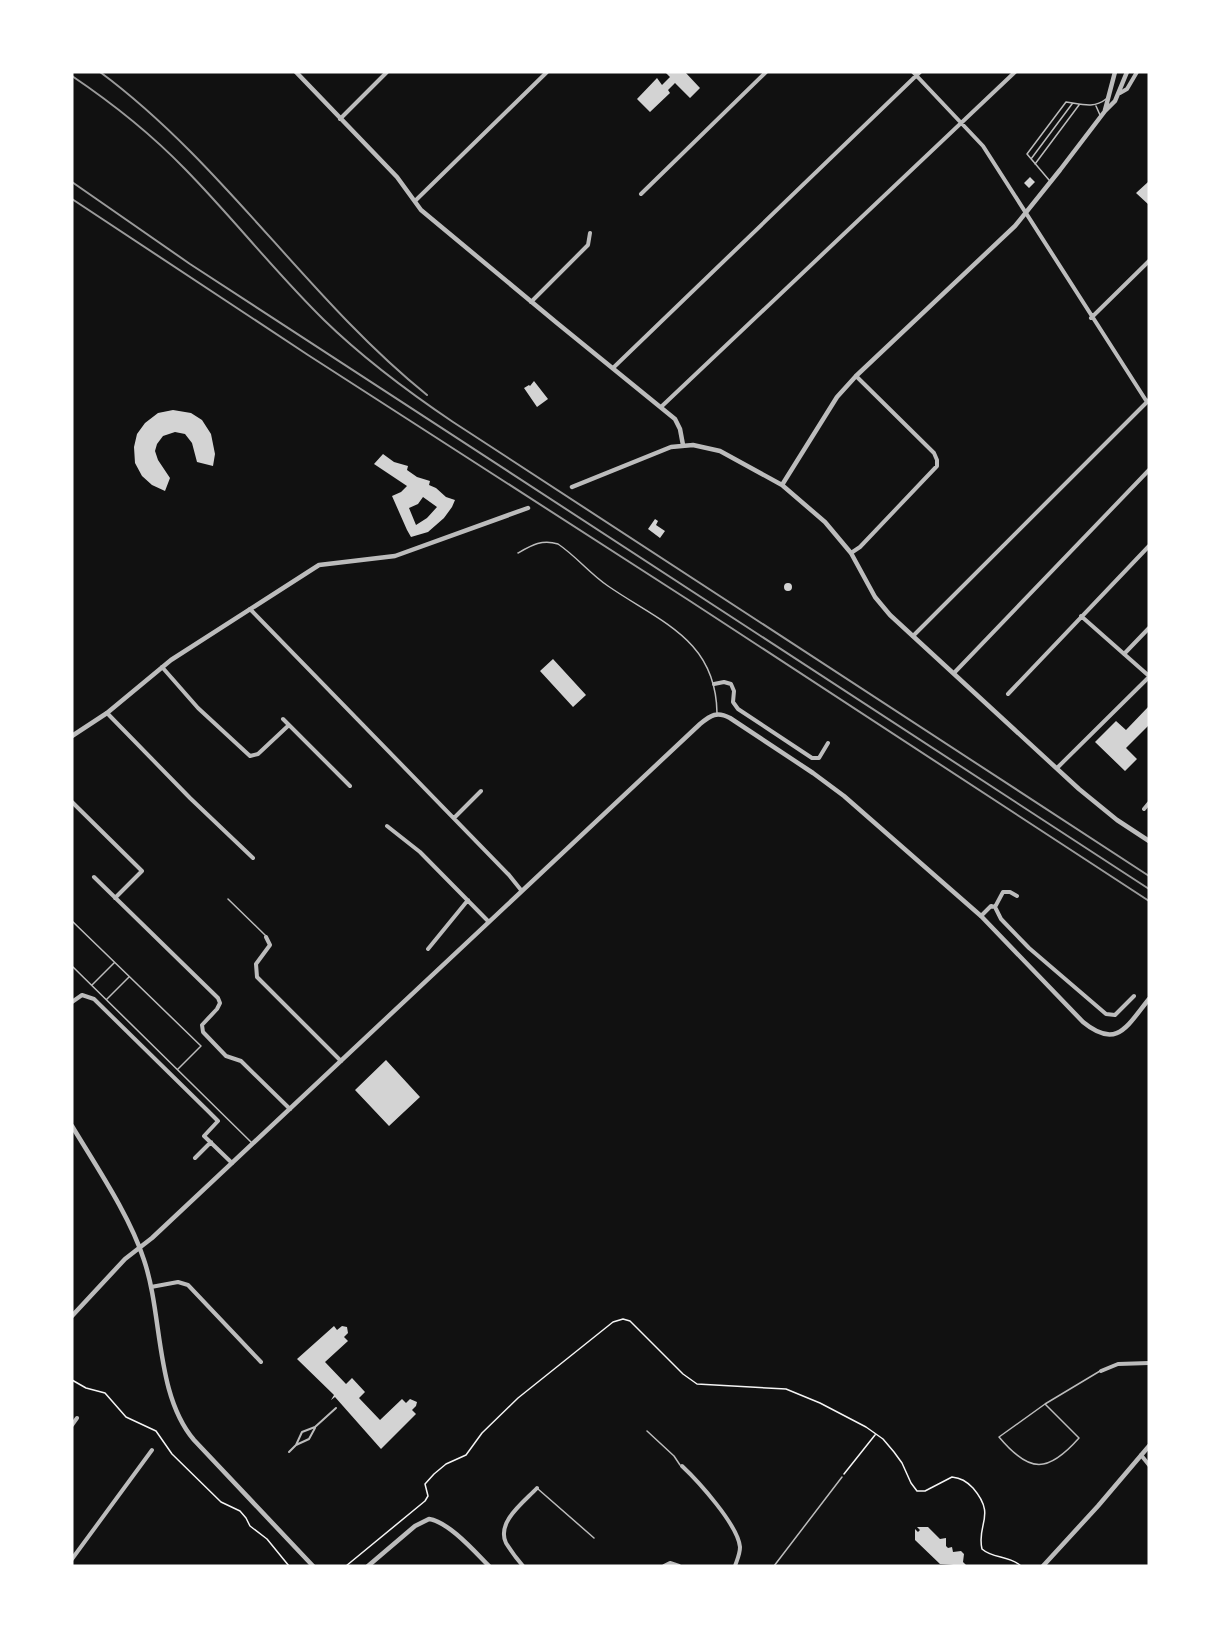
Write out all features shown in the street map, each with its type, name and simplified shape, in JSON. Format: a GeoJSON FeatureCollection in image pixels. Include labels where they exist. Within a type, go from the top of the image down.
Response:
{"type":"FeatureCollection","features":[{"type":"Feature","properties":{"kind":"street"},"geometry":{"type":"LineString","coordinates":[[296,72],[397,177],[416,200],[421,210],[661,407],[678,424],[683,446]]}},
{"type":"Feature","properties":{"kind":"street"},"geometry":{"type":"LineString","coordinates":[[340,120],[387,72]]}},
{"type":"Feature","properties":{"kind":"street"},"geometry":{"type":"LineString","coordinates":[[416,200],[547,72]]}},
{"type":"Feature","properties":{"kind":"street"},"geometry":{"type":"LineString","coordinates":[[641,194],[766,72]]}},
{"type":"Feature","properties":{"kind":"street"},"geometry":{"type":"LineString","coordinates":[[614,368],[914,74],[920,72]]}},
{"type":"Feature","properties":{"kind":"street"},"geometry":{"type":"LineString","coordinates":[[661,407],[1016,72]]}},
{"type":"Feature","properties":{"kind":"street"},"geometry":{"type":"LineString","coordinates":[[1105,111],[1115,72]]}},
{"type":"Feature","properties":{"kind":"street"},"geometry":{"type":"LineString","coordinates":[[782,485],[837,397],[855,376],[1025,213],[1115,101],[1127,72]]}},
{"type":"Feature","properties":{"kind":"street"},"geometry":{"type":"LineString","coordinates":[[1119,93],[1127,89],[1137,72]]}},
{"type":"Feature","properties":{"kind":"street"},"geometry":{"type":"LineString","coordinates":[[913,636],[1148,401],[1091,318],[983,146],[914,74]]}},
{"type":"Feature","properties":{"kind":"street"},"geometry":{"type":"LineString","coordinates":[[531,302],[588,245],[590,233]]}},
{"type":"Feature","properties":{"kind":"street"},"geometry":{"type":"LineString","coordinates":[[1091,318],[1149,261]]}},
{"type":"Feature","properties":{"kind":"street"},"geometry":{"type":"LineString","coordinates":[[851,553],[860,547],[937,466],[934,453],[855,376]]}},
{"type":"Feature","properties":{"kind":"street"},"geometry":{"type":"LineString","coordinates":[[572,487],[664,449],[683,446],[700,446],[720,451],[782,485],[831,528],[851,553],[878,602],[913,636],[1057,768],[1117,820],[1149,841]]}},
{"type":"Feature","properties":{"kind":"street"},"geometry":{"type":"LineString","coordinates":[[954,673],[1149,470]]}},
{"type":"Feature","properties":{"kind":"street"},"geometry":{"type":"LineString","coordinates":[[72,736],[107,713],[162,667],[321,563],[395,556],[528,508]]}},
{"type":"Feature","properties":{"kind":"street"},"geometry":{"type":"LineString","coordinates":[[1008,694],[1149,546]]}},
{"type":"Feature","properties":{"kind":"street"},"geometry":{"type":"LineString","coordinates":[[250,609],[521,890]]}},
{"type":"Feature","properties":{"kind":"street"},"geometry":{"type":"LineString","coordinates":[[1057,768],[1149,677],[1082,616]]}},
{"type":"Feature","properties":{"kind":"street"},"geometry":{"type":"LineString","coordinates":[[1124,654],[1149,628]]}},
{"type":"Feature","properties":{"kind":"street"},"geometry":{"type":"LineString","coordinates":[[162,667],[198,708],[250,756],[254,757],[258,754],[289,725]]}},
{"type":"Feature","properties":{"kind":"street"},"geometry":{"type":"LineString","coordinates":[[714,684],[724,682],[730,684],[734,689],[733,702],[736,708],[814,759],[819,758],[828,743]]}},
{"type":"Feature","properties":{"kind":"street"},"geometry":{"type":"LineString","coordinates":[[107,713],[190,798],[253,858]]}},
{"type":"Feature","properties":{"kind":"street"},"geometry":{"type":"LineString","coordinates":[[72,1316],[125,1259],[253,1144],[700,724],[717,713],[732,720],[831,786],[981,916],[1064,1002],[1097,1032],[1106,1035],[1117,1034],[1149,999]]}},
{"type":"Feature","properties":{"kind":"street"},"geometry":{"type":"LineString","coordinates":[[283,719],[350,786]]}},
{"type":"Feature","properties":{"kind":"street"},"geometry":{"type":"LineString","coordinates":[[454,818],[481,790]]}},
{"type":"Feature","properties":{"kind":"street"},"geometry":{"type":"LineString","coordinates":[[72,802],[142,871],[115,898]]}},
{"type":"Feature","properties":{"kind":"street"},"geometry":{"type":"LineString","coordinates":[[1144,809],[1149,803]]}},
{"type":"Feature","properties":{"kind":"street"},"geometry":{"type":"LineString","coordinates":[[387,826],[420,852],[488,921]]}},
{"type":"Feature","properties":{"kind":"street"},"geometry":{"type":"LineString","coordinates":[[94,877],[219,999],[218,1008],[202,1025],[203,1032],[226,1056],[241,1062],[290,1109]]}},
{"type":"Feature","properties":{"kind":"street"},"geometry":{"type":"LineString","coordinates":[[995,907],[1003,892],[1010,892],[1017,896]]}},
{"type":"Feature","properties":{"kind":"street"},"geometry":{"type":"LineString","coordinates":[[428,949],[468,900]]}},
{"type":"Feature","properties":{"kind":"street"},"geometry":{"type":"LineString","coordinates":[[981,916],[991,906],[995,907]]}},
{"type":"Feature","properties":{"kind":"street"},"geometry":{"type":"LineString","coordinates":[[995,907],[1002,919],[1029,948],[1104,1013],[1115,1015],[1134,996]]}},
{"type":"Feature","properties":{"kind":"street"},"geometry":{"type":"LineString","coordinates":[[266,937],[270,945],[256,964],[256,977],[341,1061]]}},
{"type":"Feature","properties":{"kind":"street"},"geometry":{"type":"LineString","coordinates":[[72,1002],[82,995],[94,999],[218,1121],[204,1136],[232,1163]]}},
{"type":"Feature","properties":{"kind":"street"},"geometry":{"type":"LineString","coordinates":[[72,1126],[140,1247],[151,1287],[170,1393],[182,1424],[194,1440],[314,1566]]}},
{"type":"Feature","properties":{"kind":"street"},"geometry":{"type":"LineString","coordinates":[[195,1158],[211,1142]]}},
{"type":"Feature","properties":{"kind":"street"},"geometry":{"type":"LineString","coordinates":[[151,1287],[176,1282],[188,1285],[261,1362]]}},
{"type":"Feature","properties":{"kind":"street"},"geometry":{"type":"LineString","coordinates":[[1101,1371],[1118,1364],[1149,1363]]}},
{"type":"Feature","properties":{"kind":"street"},"geometry":{"type":"LineString","coordinates":[[289,1452],[296,1445],[302,1432],[315,1427],[336,1408]]}},
{"type":"Feature","properties":{"kind":"street"},"geometry":{"type":"LineString","coordinates":[[72,1425],[77,1418]]}},
{"type":"Feature","properties":{"kind":"street"},"geometry":{"type":"LineString","coordinates":[[296,1445],[309,1439],[315,1427]]}},
{"type":"Feature","properties":{"kind":"street"},"geometry":{"type":"LineString","coordinates":[[1043,1566],[1116,1487],[1149,1446]]}},
{"type":"Feature","properties":{"kind":"street"},"geometry":{"type":"LineString","coordinates":[[72,1559],[152,1450]]}},
{"type":"Feature","properties":{"kind":"street"},"geometry":{"type":"LineString","coordinates":[[1142,1455],[1149,1465]]}},
{"type":"Feature","properties":{"kind":"street"},"geometry":{"type":"LineString","coordinates":[[681,1466],[708,1492],[737,1538],[740,1548],[735,1566]]}},
{"type":"Feature","properties":{"kind":"street"},"geometry":{"type":"LineString","coordinates":[[523,1566],[508,1545],[504,1528],[537,1488]]}},
{"type":"Feature","properties":{"kind":"street"},"geometry":{"type":"LineString","coordinates":[[368,1566],[415,1526],[424,1520],[432,1519],[447,1527],[489,1566]]}},
{"type":"Feature","properties":{"kind":"street"},"geometry":{"type":"LineString","coordinates":[[665,1565],[672,1563],[679,1566]]}},
{"type":"Feature","properties":{"kind":"lane"},"geometry":{"type":"LineString","coordinates":[[1051,182],[1027,154],[1066,102],[1095,105],[1109,96]]}},
{"type":"Feature","properties":{"kind":"lane"},"geometry":{"type":"LineString","coordinates":[[1030,159],[1073,103]]}},
{"type":"Feature","properties":{"kind":"lane"},"geometry":{"type":"LineString","coordinates":[[1035,164],[1079,104]]}},
{"type":"Feature","properties":{"kind":"lane"},"geometry":{"type":"LineString","coordinates":[[1095,105],[1099,112],[1098,120]]}},
{"type":"Feature","properties":{"kind":"lane"},"geometry":{"type":"LineString","coordinates":[[518,553],[540,542],[551,542],[561,546],[599,580],[686,638],[702,657],[714,684],[717,713]]}},
{"type":"Feature","properties":{"kind":"lane"},"geometry":{"type":"LineString","coordinates":[[228,899],[266,937]]}},
{"type":"Feature","properties":{"kind":"lane"},"geometry":{"type":"LineString","coordinates":[[72,921],[201,1046],[178,1069]]}},
{"type":"Feature","properties":{"kind":"lane"},"geometry":{"type":"LineString","coordinates":[[92,986],[115,962]]}},
{"type":"Feature","properties":{"kind":"lane"},"geometry":{"type":"LineString","coordinates":[[73,967],[253,1144]]}},
{"type":"Feature","properties":{"kind":"lane"},"geometry":{"type":"LineString","coordinates":[[106,1000],[130,976]]}},
{"type":"Feature","properties":{"kind":"lane"},"geometry":{"type":"LineString","coordinates":[[1045,1404],[1080,1438],[1056,1459],[1044,1465],[1035,1466],[999,1437],[1045,1404],[1101,1371]]}},
{"type":"Feature","properties":{"kind":"lane"},"geometry":{"type":"LineString","coordinates":[[647,1431],[674,1456],[681,1466]]}},
{"type":"Feature","properties":{"kind":"lane"},"geometry":{"type":"LineString","coordinates":[[774,1566],[842,1477]]}},
{"type":"Feature","properties":{"kind":"lane"},"geometry":{"type":"LineString","coordinates":[[537,1488],[594,1538]]}},
{"type":"Feature","properties":{"kind":"path"},"geometry":{"type":"LineString","coordinates":[[346,1566],[417,1508],[428,1497],[426,1481],[446,1464],[465,1456],[482,1432],[518,1398],[613,1322],[624,1319],[630,1322],[683,1374],[697,1384],[775,1387],[793,1390],[862,1425],[876,1434],[897,1456],[917,1491],[925,1491],[952,1477],[962,1479],[972,1488],[984,1508],[982,1547],[986,1552],[1012,1559],[1021,1566]]}},
{"type":"Feature","properties":{"kind":"path"},"geometry":{"type":"LineString","coordinates":[[72,1380],[86,1388],[105,1393],[124,1415],[156,1431],[172,1454],[222,1503],[238,1509],[250,1526],[267,1539],[289,1566]]}},
{"type":"Feature","properties":{"kind":"path"},"geometry":{"type":"LineString","coordinates":[[842,1477],[876,1434]]}},
{"type":"Feature","properties":{"kind":"building"},"geometry":{"type":"Polygon","coordinates":[[[665,72],[685,72],[700,88],[690,98],[675,83],[668,90],[670,93],[650,112],[637,99],[657,78],[662,85],[670,77],[665,72]]]}},
{"type":"Feature","properties":{"kind":"building"},"geometry":{"type":"Polygon","coordinates":[[[1030,177],[1035,182],[1029,188],[1024,183],[1030,177]]]}},
{"type":"Feature","properties":{"kind":"building"},"geometry":{"type":"Polygon","coordinates":[[[1149,183],[1149,205],[1136,193],[1149,183]]]}},
{"type":"Feature","properties":{"kind":"building"},"geometry":{"type":"Polygon","coordinates":[[[534,381],[548,399],[537,407],[524,388],[530,386],[534,381]]]}},
{"type":"Feature","properties":{"kind":"building"},"geometry":{"type":"Polygon","coordinates":[[[173,410],[191,413],[202,420],[211,434],[215,454],[213,466],[197,462],[192,443],[185,434],[175,432],[163,436],[155,451],[170,478],[165,491],[152,485],[142,476],[135,463],[134,447],[137,434],[145,423],[158,413],[173,410]]]}},
{"type":"Feature","properties":{"kind":"building"},"geometry":{"type":"Polygon","coordinates":[[[383,454],[394,462],[408,466],[407,470],[417,477],[430,481],[429,485],[446,497],[455,500],[452,507],[444,518],[428,532],[411,537],[392,496],[407,486],[374,464],[383,454]],[[423,497],[418,504],[409,508],[416,525],[427,518],[437,507],[423,497]]]}},
{"type":"Feature","properties":{"kind":"building"},"geometry":{"type":"Polygon","coordinates":[[[655,519],[658,521],[656,525],[665,531],[660,538],[648,529],[655,519]]]}},
{"type":"Feature","properties":{"kind":"building"},"geometry":{"type":"Polygon","coordinates":[[[788,583],[792,587],[788,591],[784,587],[788,583]]]}},
{"type":"Feature","properties":{"kind":"building"},"geometry":{"type":"Polygon","coordinates":[[[553,659],[586,695],[573,707],[540,671],[553,659]]]}},
{"type":"Feature","properties":{"kind":"building"},"geometry":{"type":"Polygon","coordinates":[[[1149,706],[1149,725],[1126,748],[1137,759],[1125,771],[1095,742],[1116,721],[1126,730],[1149,706]]]}},
{"type":"Feature","properties":{"kind":"building"},"geometry":{"type":"Polygon","coordinates":[[[386,1060],[420,1097],[389,1126],[355,1090],[386,1060]]]}},
{"type":"Feature","properties":{"kind":"building"},"geometry":{"type":"Polygon","coordinates":[[[334,1326],[337,1330],[342,1326],[347,1327],[348,1333],[344,1337],[348,1341],[325,1362],[346,1384],[352,1378],[365,1392],[359,1398],[380,1420],[402,1399],[406,1403],[410,1399],[417,1402],[412,1410],[416,1414],[381,1449],[335,1397],[331,1400],[334,1395],[297,1359],[334,1326]]]}},
{"type":"Feature","properties":{"kind":"building"},"geometry":{"type":"Polygon","coordinates":[[[917,1527],[928,1527],[940,1539],[946,1538],[948,1548],[952,1547],[953,1552],[961,1551],[964,1554],[963,1562],[967,1566],[940,1564],[915,1540],[915,1529],[918,1532],[920,1530],[917,1527]]]}},
{"type":"Feature","properties":{"kind":"railway"},"geometry":{"type":"LineString","coordinates":[[100,72],[145,108],[187,148],[343,317],[427,395]]}},
{"type":"Feature","properties":{"kind":"railway"},"geometry":{"type":"LineString","coordinates":[[72,76],[131,120],[172,156],[324,320],[370,361],[403,386],[453,422],[1149,876]]}},
{"type":"Feature","properties":{"kind":"railway"},"geometry":{"type":"LineString","coordinates":[[72,182],[190,264],[1149,889]]}},
{"type":"Feature","properties":{"kind":"railway"},"geometry":{"type":"LineString","coordinates":[[72,199],[308,355],[1149,901]]}}]}
